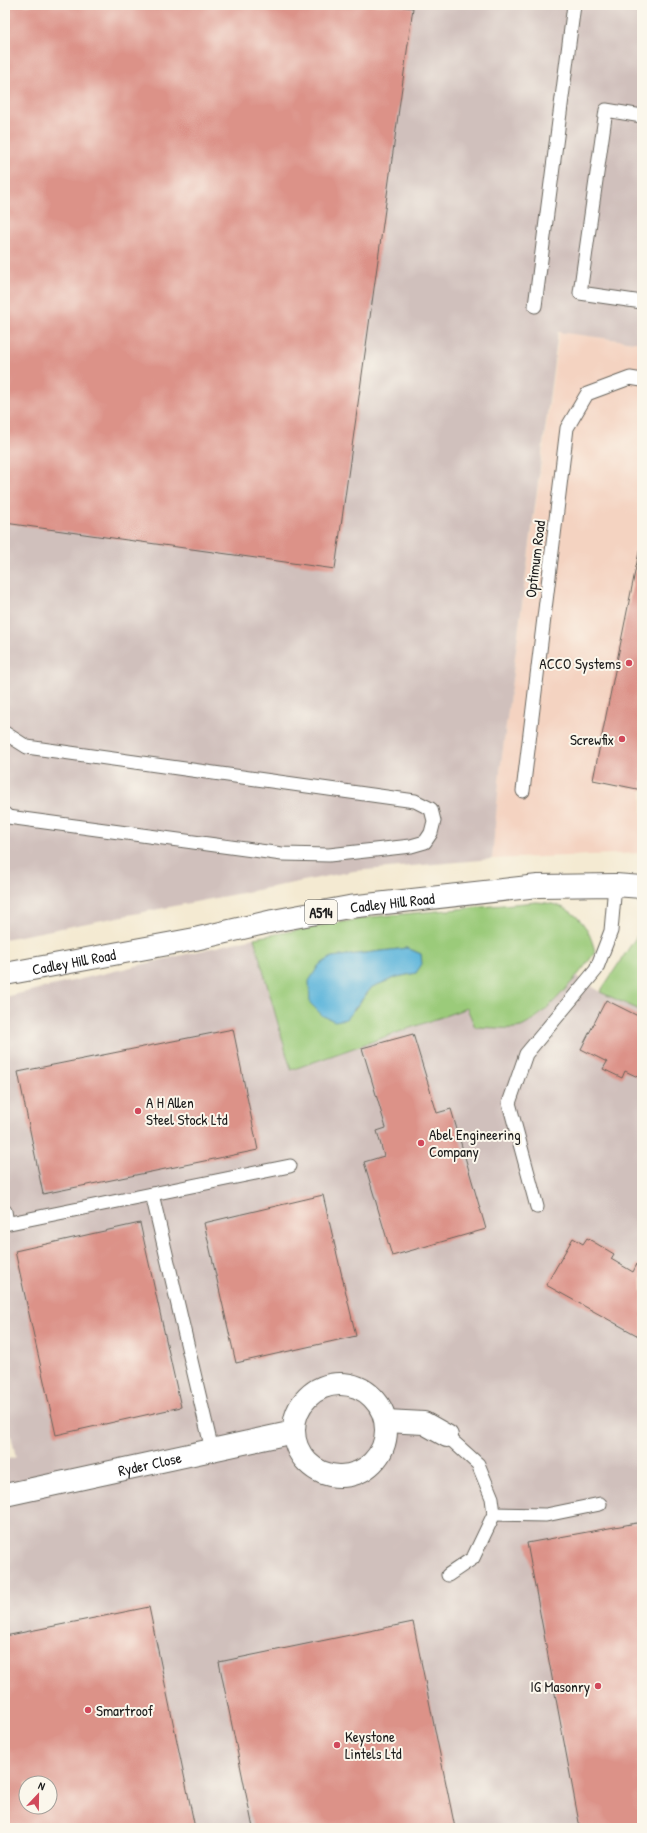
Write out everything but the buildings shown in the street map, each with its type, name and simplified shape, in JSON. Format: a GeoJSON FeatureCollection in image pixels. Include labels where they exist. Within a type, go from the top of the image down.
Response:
{"type":"FeatureCollection","features":[{"type":"Feature","properties":{"kind":"street","name":"Cadley Hill Road"},"geometry":{"type":"LineString","coordinates":[[5,974],[195,939],[273,921],[349,907],[538,886],[615,885],[642,887]]}},
{"type":"Feature","properties":{"kind":"street"},"geometry":{"type":"LineString","coordinates":[[342,1384],[360,1388],[378,1403],[386,1421],[385,1440],[376,1459],[360,1471],[345,1476],[335,1476],[314,1468],[300,1453],[294,1432],[297,1413],[306,1398],[320,1388],[342,1384]]}},
{"type":"Feature","properties":{"kind":"street"},"geometry":{"type":"LineString","coordinates":[[386,1421],[424,1423],[447,1436]]}},
{"type":"Feature","properties":{"kind":"street","name":"Ryder Close"},"geometry":{"type":"LineString","coordinates":[[5,1495],[294,1432]]}},
{"type":"Feature","properties":{"kind":"lane"},"geometry":{"type":"LineString","coordinates":[[535,306],[574,5]]}},
{"type":"Feature","properties":{"kind":"lane"},"geometry":{"type":"LineString","coordinates":[[642,116],[606,110],[580,293],[642,302]]}},
{"type":"Feature","properties":{"kind":"lane","name":"Optimum Road"},"geometry":{"type":"LineString","coordinates":[[523,791],[567,428],[587,394],[630,378],[642,380]]}},
{"type":"Feature","properties":{"kind":"lane"},"geometry":{"type":"LineString","coordinates":[[5,733],[27,747],[415,801],[431,808],[434,821],[431,833],[425,842],[411,846],[329,855],[282,854],[35,821],[8,817],[5,814]]}},
{"type":"Feature","properties":{"kind":"lane"},"geometry":{"type":"LineString","coordinates":[[537,1207],[509,1103],[526,1054],[596,970],[611,931],[615,885]]}},
{"type":"Feature","properties":{"kind":"lane"},"geometry":{"type":"LineString","coordinates":[[6,1219],[152,1194],[290,1166]]}},
{"type":"Feature","properties":{"kind":"lane"},"geometry":{"type":"LineString","coordinates":[[152,1194],[212,1450]]}},
{"type":"Feature","properties":{"kind":"lane"},"geometry":{"type":"LineString","coordinates":[[447,1436],[478,1464],[492,1498],[494,1514],[473,1558],[448,1575]]}},
{"type":"Feature","properties":{"kind":"lane"},"geometry":{"type":"LineString","coordinates":[[494,1514],[546,1515],[600,1504]]}},
{"type":"Feature","properties":{"kind":"shaded area"},"geometry":{"type":"Polygon","coordinates":[[[5,5],[642,5],[642,343],[558,332],[500,771],[492,859],[354,871],[5,939],[5,5]]]}},
{"type":"Feature","properties":{"kind":"shaded area"},"geometry":{"type":"Polygon","coordinates":[[[559,332],[642,343],[642,853],[492,859],[500,771],[559,332]]]}},
{"type":"Feature","properties":{"kind":"shaded area"},"geometry":{"type":"Polygon","coordinates":[[[254,938],[292,1070],[467,1008],[535,1020],[577,976],[600,992],[642,1011],[642,1828],[5,1828],[5,1460],[16,1457],[5,1410],[5,997],[254,938]]]}},
{"type":"Feature","properties":{"kind":"green space"},"geometry":{"type":"Polygon","coordinates":[[[536,902],[548,903],[567,910],[582,922],[592,941],[595,952],[561,994],[540,1015],[521,1027],[475,1027],[467,1008],[291,1070],[254,938],[371,917],[536,902]],[[407,948],[332,957],[354,1010],[372,987],[397,977],[416,973],[421,954],[407,948]]]}},
{"type":"Feature","properties":{"kind":"green space"},"geometry":{"type":"Polygon","coordinates":[[[642,928],[642,1011],[600,992],[642,928]]]}},
{"type":"Feature","properties":{"kind":"water"},"geometry":{"type":"Polygon","coordinates":[[[407,948],[421,954],[422,964],[416,973],[397,977],[372,987],[346,1019],[335,1021],[323,1016],[310,1003],[309,981],[319,965],[332,957],[407,948]]]}},
{"type":"Feature","properties":{"kind":"place","name":"ACCO Systems"},"geometry":{"type":"Point","coordinates":[629,663]}},
{"type":"Feature","properties":{"kind":"place","name":"Screwfix"},"geometry":{"type":"Point","coordinates":[622,739]}},
{"type":"Feature","properties":{"kind":"place","name":"A H Allen Steel Stock Ltd"},"geometry":{"type":"Point","coordinates":[138,1111]}},
{"type":"Feature","properties":{"kind":"place","name":"Abel Engineering Company"},"geometry":{"type":"Point","coordinates":[421,1143]}},
{"type":"Feature","properties":{"kind":"place","name":"IG Masonry"},"geometry":{"type":"Point","coordinates":[598,1686]}},
{"type":"Feature","properties":{"kind":"place","name":"Smartroof"},"geometry":{"type":"Point","coordinates":[88,1710]}},
{"type":"Feature","properties":{"kind":"place","name":"Keystone Lintels Ltd"},"geometry":{"type":"Point","coordinates":[337,1745]}}]}
